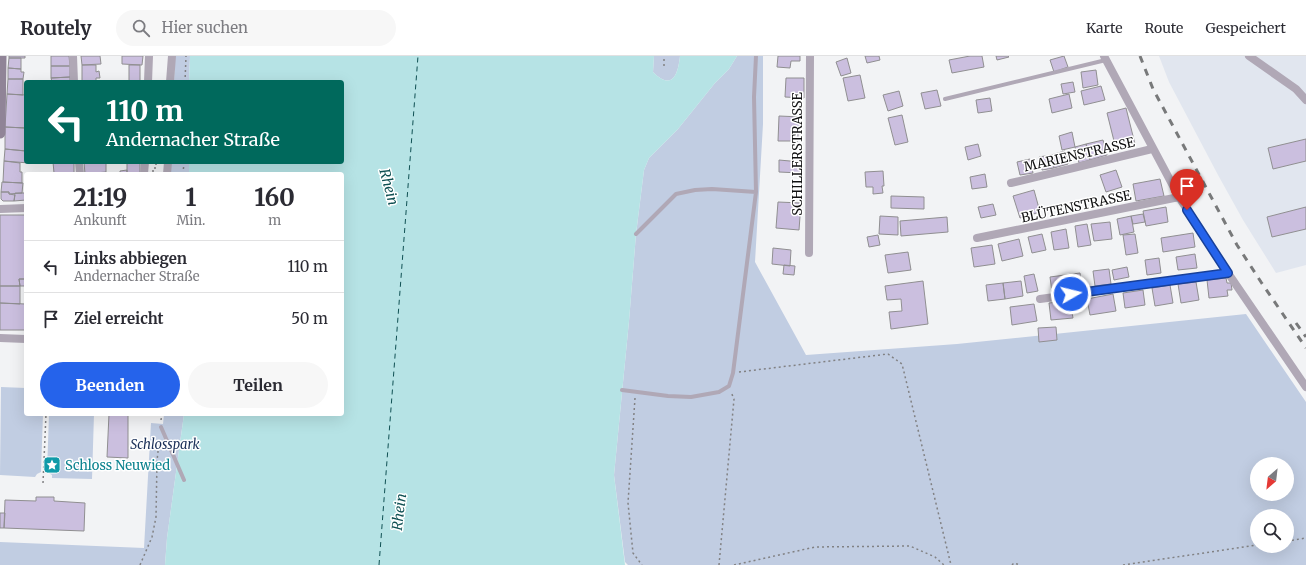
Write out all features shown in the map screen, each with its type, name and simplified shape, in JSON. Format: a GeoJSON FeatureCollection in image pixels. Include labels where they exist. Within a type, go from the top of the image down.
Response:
{"type":"FeatureCollection","features":[{"type":"Feature","properties":{"kind":"street"},"geometry":{"type":"LineString","coordinates":[[73,56],[74,80]]}},
{"type":"Feature","properties":{"kind":"street"},"geometry":{"type":"LineString","coordinates":[[148,80],[149,56]]}},
{"type":"Feature","properties":{"kind":"street"},"geometry":{"type":"LineString","coordinates":[[170,80],[172,56]]}},
{"type":"Feature","properties":{"kind":"street","name":"SCHILLERSTRASSE"},"geometry":{"type":"LineString","coordinates":[[809,253],[810,56]]}},
{"type":"Feature","properties":{"kind":"street"},"geometry":{"type":"LineString","coordinates":[[1249,56],[1296,89],[1306,100]]}},
{"type":"Feature","properties":{"kind":"street"},"geometry":{"type":"LineString","coordinates":[[0,133],[1,58]]}},
{"type":"Feature","properties":{"kind":"street"},"geometry":{"type":"LineString","coordinates":[[1105,58],[1152,149],[1179,197],[1228,273],[1306,387]]}},
{"type":"Feature","properties":{"kind":"street","name":"MARIENSTRASSE"},"geometry":{"type":"LineString","coordinates":[[1011,182],[1152,149]]}},
{"type":"Feature","properties":{"kind":"street","name":"BLÜTENSTRASSE"},"geometry":{"type":"LineString","coordinates":[[977,238],[1179,197]]}},
{"type":"Feature","properties":{"kind":"street"},"geometry":{"type":"LineString","coordinates":[[0,209],[24,208]]}},
{"type":"Feature","properties":{"kind":"street"},"geometry":{"type":"LineString","coordinates":[[1040,298],[1228,273]]}},
{"type":"Feature","properties":{"kind":"street"},"geometry":{"type":"LineString","coordinates":[[0,338],[24,339]]}},
{"type":"Feature","properties":{"kind":"lane"},"geometry":{"type":"LineString","coordinates":[[622,390],[690,397],[719,392],[729,386],[733,373],[756,192],[754,97],[756,56]]}},
{"type":"Feature","properties":{"kind":"lane"},"geometry":{"type":"LineString","coordinates":[[945,99],[1105,58]]}},
{"type":"Feature","properties":{"kind":"lane"},"geometry":{"type":"LineString","coordinates":[[636,234],[676,194],[695,190],[712,189],[756,192]]}},
{"type":"Feature","properties":{"kind":"lane"},"geometry":{"type":"LineString","coordinates":[[161,427],[184,480]]}},
{"type":"Feature","properties":{"kind":"path"},"geometry":{"type":"LineString","coordinates":[[185,80],[186,56]]}},
{"type":"Feature","properties":{"kind":"path"},"geometry":{"type":"LineString","coordinates":[[664,56],[664,66]]}},
{"type":"Feature","properties":{"kind":"path"},"geometry":{"type":"LineString","coordinates":[[154,171],[155,164]]}},
{"type":"Feature","properties":{"kind":"path"},"geometry":{"type":"LineString","coordinates":[[733,373],[888,354],[902,364],[951,565]]}},
{"type":"Feature","properties":{"kind":"path"},"geometry":{"type":"LineString","coordinates":[[719,565],[734,399],[729,386]]}},
{"type":"Feature","properties":{"kind":"path"},"geometry":{"type":"LineString","coordinates":[[635,392],[628,504],[633,553],[642,565]]}},
{"type":"Feature","properties":{"kind":"path"},"geometry":{"type":"LineString","coordinates":[[43,483],[46,416]]}},
{"type":"Feature","properties":{"kind":"path"},"geometry":{"type":"LineString","coordinates":[[140,565],[152,537],[156,517],[157,461],[162,416]]}},
{"type":"Feature","properties":{"kind":"path"},"geometry":{"type":"LineString","coordinates":[[1294,540],[1306,538]]}},
{"type":"Feature","properties":{"kind":"path"},"geometry":{"type":"LineString","coordinates":[[734,565],[815,547],[910,546],[935,557],[944,565]]}},
{"type":"Feature","properties":{"kind":"path"},"geometry":{"type":"LineString","coordinates":[[1123,565],[1250,546]]}},
{"type":"Feature","properties":{"kind":"path"},"geometry":{"type":"LineString","coordinates":[[1012,565],[1014,563],[1020,565]]}},
{"type":"Feature","properties":{"kind":"shaded area"},"geometry":{"type":"Polygon","coordinates":[[[1159,56],[1306,56],[1306,265],[1276,273],[1243,220],[1218,175],[1169,82],[1159,56]]]}},
{"type":"Feature","properties":{"kind":"green space"},"geometry":{"type":"Polygon","coordinates":[[[175,56],[190,56],[189,80],[174,80],[175,56]]]}},
{"type":"Feature","properties":{"kind":"green space"},"geometry":{"type":"Polygon","coordinates":[[[654,56],[680,56],[678,69],[673,78],[665,80],[653,72],[654,56]]]}},
{"type":"Feature","properties":{"kind":"green space"},"geometry":{"type":"Polygon","coordinates":[[[737,56],[763,56],[763,124],[755,262],[806,355],[957,344],[1246,314],[1306,402],[1306,565],[628,565],[625,562],[614,475],[636,234],[644,170],[649,158],[678,129],[715,83],[729,69],[737,56]]]}},
{"type":"Feature","properties":{"kind":"green space"},"geometry":{"type":"Polygon","coordinates":[[[171,164],[189,164],[189,172],[171,172],[171,164]]]}},
{"type":"Feature","properties":{"kind":"green space"},"geometry":{"type":"Polygon","coordinates":[[[1,387],[24,388],[24,416],[43,416],[41,472],[35,477],[0,475],[1,387]]]}},
{"type":"Feature","properties":{"kind":"green space"},"geometry":{"type":"Polygon","coordinates":[[[49,416],[94,416],[92,479],[52,478],[52,475],[47,472],[49,416]]]}},
{"type":"Feature","properties":{"kind":"green space","name":"Schlosspark"},"geometry":{"type":"Polygon","coordinates":[[[164,416],[184,416],[167,538],[165,565],[0,565],[0,542],[144,548],[151,423],[163,424],[164,416]]]}},
{"type":"Feature","properties":{"kind":"water","name":"Rhein"},"geometry":{"type":"Polygon","coordinates":[[[190,56],[654,56],[653,72],[660,78],[669,80],[676,74],[680,56],[737,56],[729,69],[715,83],[678,129],[649,158],[644,170],[636,234],[614,475],[625,565],[165,565],[167,538],[184,416],[344,416],[344,172],[189,172],[189,164],[344,164],[344,80],[189,80],[190,56]]]}},
{"type":"Feature","properties":{"kind":"building"},"geometry":{"type":"Polygon","coordinates":[[[9,56],[25,56],[25,58],[9,58],[9,56]]]}},
{"type":"Feature","properties":{"kind":"building"},"geometry":{"type":"Polygon","coordinates":[[[51,56],[69,56],[70,66],[51,66],[51,56]]]}},
{"type":"Feature","properties":{"kind":"building"},"geometry":{"type":"Polygon","coordinates":[[[81,56],[100,56],[101,64],[82,65],[81,56]]]}},
{"type":"Feature","properties":{"kind":"building"},"geometry":{"type":"Polygon","coordinates":[[[122,56],[143,56],[142,65],[122,64],[122,56]]]}},
{"type":"Feature","properties":{"kind":"building"},"geometry":{"type":"Polygon","coordinates":[[[778,56],[800,56],[800,61],[791,61],[790,68],[777,67],[778,56]]]}},
{"type":"Feature","properties":{"kind":"building"},"geometry":{"type":"Polygon","coordinates":[[[865,56],[879,56],[880,60],[867,63],[865,56]]]}},
{"type":"Feature","properties":{"kind":"building"},"geometry":{"type":"Polygon","coordinates":[[[970,56],[982,56],[984,67],[952,73],[949,60],[970,56]]]}},
{"type":"Feature","properties":{"kind":"building"},"geometry":{"type":"Polygon","coordinates":[[[996,56],[1008,56],[1009,57],[997,60],[996,56]]]}},
{"type":"Feature","properties":{"kind":"building"},"geometry":{"type":"Polygon","coordinates":[[[1064,56],[1068,67],[1054,72],[1050,60],[1064,56]]]}},
{"type":"Feature","properties":{"kind":"building"},"geometry":{"type":"Polygon","coordinates":[[[9,58],[21,58],[21,69],[8,68],[9,58]]]}},
{"type":"Feature","properties":{"kind":"building"},"geometry":{"type":"Polygon","coordinates":[[[847,58],[851,73],[841,76],[836,62],[847,58]]]}},
{"type":"Feature","properties":{"kind":"building"},"geometry":{"type":"Polygon","coordinates":[[[82,65],[96,65],[96,72],[99,71],[100,78],[96,78],[96,80],[82,80],[82,65]]]}},
{"type":"Feature","properties":{"kind":"building"},"geometry":{"type":"Polygon","coordinates":[[[129,65],[140,65],[140,80],[129,80],[129,65]]]}},
{"type":"Feature","properties":{"kind":"building"},"geometry":{"type":"Polygon","coordinates":[[[51,66],[70,66],[70,77],[51,78],[51,66]]]}},
{"type":"Feature","properties":{"kind":"building"},"geometry":{"type":"Polygon","coordinates":[[[8,68],[21,69],[21,72],[24,72],[23,79],[8,79],[8,68]]]}},
{"type":"Feature","properties":{"kind":"building"},"geometry":{"type":"Polygon","coordinates":[[[1096,70],[1098,85],[1083,88],[1081,72],[1096,70]]]}},
{"type":"Feature","properties":{"kind":"building"},"geometry":{"type":"Polygon","coordinates":[[[860,75],[865,98],[848,101],[843,78],[860,75]]]}},
{"type":"Feature","properties":{"kind":"building"},"geometry":{"type":"Polygon","coordinates":[[[70,77],[70,80],[52,80],[51,78],[70,77]]]}},
{"type":"Feature","properties":{"kind":"building"},"geometry":{"type":"Polygon","coordinates":[[[786,78],[804,78],[804,98],[785,97],[786,78]]]}},
{"type":"Feature","properties":{"kind":"building"},"geometry":{"type":"Polygon","coordinates":[[[8,79],[23,79],[23,95],[7,94],[8,79]]]}},
{"type":"Feature","properties":{"kind":"building"},"geometry":{"type":"Polygon","coordinates":[[[1073,82],[1075,92],[1063,94],[1061,84],[1073,82]]]}},
{"type":"Feature","properties":{"kind":"building"},"geometry":{"type":"Polygon","coordinates":[[[1101,86],[1105,100],[1084,105],[1081,91],[1101,86]]]}},
{"type":"Feature","properties":{"kind":"building"},"geometry":{"type":"Polygon","coordinates":[[[937,90],[941,106],[925,109],[921,93],[937,90]]]}},
{"type":"Feature","properties":{"kind":"building"},"geometry":{"type":"Polygon","coordinates":[[[899,91],[903,106],[888,111],[883,95],[899,91]]]}},
{"type":"Feature","properties":{"kind":"building"},"geometry":{"type":"Polygon","coordinates":[[[7,94],[24,95],[24,128],[5,127],[7,94]]]}},
{"type":"Feature","properties":{"kind":"building"},"geometry":{"type":"Polygon","coordinates":[[[1069,94],[1072,108],[1052,113],[1049,99],[1069,94]]]}},
{"type":"Feature","properties":{"kind":"building"},"geometry":{"type":"Polygon","coordinates":[[[990,98],[992,111],[978,113],[976,100],[990,98]]]}},
{"type":"Feature","properties":{"kind":"building"},"geometry":{"type":"Polygon","coordinates":[[[1126,108],[1135,144],[1116,149],[1107,113],[1126,108]]]}},
{"type":"Feature","properties":{"kind":"building"},"geometry":{"type":"Polygon","coordinates":[[[902,115],[908,142],[895,145],[888,118],[902,115]]]}},
{"type":"Feature","properties":{"kind":"building"},"geometry":{"type":"Polygon","coordinates":[[[779,116],[802,117],[801,130],[798,130],[798,141],[778,141],[779,116]]]}},
{"type":"Feature","properties":{"kind":"building"},"geometry":{"type":"Polygon","coordinates":[[[5,127],[24,128],[24,151],[5,149],[5,127]]]}},
{"type":"Feature","properties":{"kind":"building"},"geometry":{"type":"Polygon","coordinates":[[[1072,132],[1075,147],[1062,150],[1059,136],[1072,132]]]}},
{"type":"Feature","properties":{"kind":"building"},"geometry":{"type":"Polygon","coordinates":[[[1306,139],[1306,161],[1273,169],[1268,148],[1306,139]]]}},
{"type":"Feature","properties":{"kind":"building"},"geometry":{"type":"Polygon","coordinates":[[[1103,140],[1107,155],[1090,160],[1086,144],[1103,140]]]}},
{"type":"Feature","properties":{"kind":"building"},"geometry":{"type":"Polygon","coordinates":[[[978,144],[981,156],[968,160],[965,147],[978,144]]]}},
{"type":"Feature","properties":{"kind":"building"},"geometry":{"type":"Polygon","coordinates":[[[1086,144],[1090,160],[1079,163],[1075,147],[1086,144]]]}},
{"type":"Feature","properties":{"kind":"building"},"geometry":{"type":"Polygon","coordinates":[[[5,149],[24,151],[24,163],[4,161],[5,149]]]}},
{"type":"Feature","properties":{"kind":"building"},"geometry":{"type":"Polygon","coordinates":[[[1065,151],[1068,164],[1054,168],[1051,155],[1065,151]]]}},
{"type":"Feature","properties":{"kind":"building"},"geometry":{"type":"Polygon","coordinates":[[[1051,155],[1054,168],[1042,170],[1039,157],[1051,155]]]}},
{"type":"Feature","properties":{"kind":"building"},"geometry":{"type":"Polygon","coordinates":[[[1030,159],[1033,173],[1020,175],[1017,162],[1030,159]]]}},
{"type":"Feature","properties":{"kind":"building"},"geometry":{"type":"Polygon","coordinates":[[[779,160],[801,162],[800,173],[779,172],[779,160]]]}},
{"type":"Feature","properties":{"kind":"building"},"geometry":{"type":"Polygon","coordinates":[[[4,161],[20,163],[22,183],[3,182],[4,161]]]}},
{"type":"Feature","properties":{"kind":"building"},"geometry":{"type":"Polygon","coordinates":[[[53,164],[74,164],[74,172],[54,172],[53,164]]]}},
{"type":"Feature","properties":{"kind":"building"},"geometry":{"type":"Polygon","coordinates":[[[84,164],[106,164],[106,172],[85,172],[84,164]]]}},
{"type":"Feature","properties":{"kind":"building"},"geometry":{"type":"Polygon","coordinates":[[[127,164],[140,164],[140,172],[127,172],[127,164]]]}},
{"type":"Feature","properties":{"kind":"building"},"geometry":{"type":"Polygon","coordinates":[[[127,170],[127,172],[120,172],[127,170]]]}},
{"type":"Feature","properties":{"kind":"building"},"geometry":{"type":"Polygon","coordinates":[[[1116,170],[1122,187],[1106,192],[1100,175],[1116,170]]]}},
{"type":"Feature","properties":{"kind":"building"},"geometry":{"type":"Polygon","coordinates":[[[883,171],[883,193],[873,194],[873,187],[866,187],[865,172],[883,171]]]}},
{"type":"Feature","properties":{"kind":"building"},"geometry":{"type":"Polygon","coordinates":[[[985,174],[987,187],[972,189],[970,177],[985,174]]]}},
{"type":"Feature","properties":{"kind":"building"},"geometry":{"type":"Polygon","coordinates":[[[1160,179],[1164,196],[1136,201],[1133,184],[1160,179]]]}},
{"type":"Feature","properties":{"kind":"building"},"geometry":{"type":"Polygon","coordinates":[[[2,182],[23,183],[22,193],[9,194],[9,192],[1,192],[2,182]]]}},
{"type":"Feature","properties":{"kind":"building"},"geometry":{"type":"Polygon","coordinates":[[[1034,190],[1040,212],[1020,218],[1013,196],[1034,190]]]}},
{"type":"Feature","properties":{"kind":"building"},"geometry":{"type":"Polygon","coordinates":[[[1,192],[9,192],[9,194],[15,195],[14,201],[3,201],[1,199],[1,192]]]}},
{"type":"Feature","properties":{"kind":"building"},"geometry":{"type":"Polygon","coordinates":[[[15,193],[24,193],[24,200],[14,201],[15,193]]]}},
{"type":"Feature","properties":{"kind":"building"},"geometry":{"type":"Polygon","coordinates":[[[891,196],[924,197],[924,209],[891,208],[891,196]]]}},
{"type":"Feature","properties":{"kind":"building"},"geometry":{"type":"Polygon","coordinates":[[[778,202],[801,203],[799,230],[776,228],[778,202]]]}},
{"type":"Feature","properties":{"kind":"building"},"geometry":{"type":"Polygon","coordinates":[[[993,204],[996,215],[981,218],[978,207],[993,204]]]}},
{"type":"Feature","properties":{"kind":"building"},"geometry":{"type":"Polygon","coordinates":[[[1166,207],[1168,222],[1146,226],[1143,211],[1166,207]]]}},
{"type":"Feature","properties":{"kind":"building"},"geometry":{"type":"Polygon","coordinates":[[[1306,207],[1306,229],[1272,237],[1267,217],[1306,207]]]}},
{"type":"Feature","properties":{"kind":"building"},"geometry":{"type":"Polygon","coordinates":[[[1143,214],[1145,222],[1133,224],[1131,216],[1143,214]]]}},
{"type":"Feature","properties":{"kind":"building"},"geometry":{"type":"Polygon","coordinates":[[[0,215],[24,215],[24,279],[19,279],[20,286],[0,286],[0,215]]]}},
{"type":"Feature","properties":{"kind":"building"},"geometry":{"type":"Polygon","coordinates":[[[880,216],[898,217],[898,235],[879,234],[880,216]]]}},
{"type":"Feature","properties":{"kind":"building"},"geometry":{"type":"Polygon","coordinates":[[[1131,216],[1134,232],[1120,235],[1117,219],[1131,216]]]}},
{"type":"Feature","properties":{"kind":"building"},"geometry":{"type":"Polygon","coordinates":[[[947,217],[948,232],[901,236],[900,221],[947,217]]]}},
{"type":"Feature","properties":{"kind":"building"},"geometry":{"type":"Polygon","coordinates":[[[1110,222],[1112,239],[1094,241],[1091,224],[1110,222]]]}},
{"type":"Feature","properties":{"kind":"building"},"geometry":{"type":"Polygon","coordinates":[[[1087,224],[1091,245],[1078,247],[1075,226],[1087,224]]]}},
{"type":"Feature","properties":{"kind":"building"},"geometry":{"type":"Polygon","coordinates":[[[1066,229],[1069,248],[1054,250],[1051,232],[1066,229]]]}},
{"type":"Feature","properties":{"kind":"building"},"geometry":{"type":"Polygon","coordinates":[[[1193,233],[1195,247],[1163,252],[1161,238],[1193,233]]]}},
{"type":"Feature","properties":{"kind":"building"},"geometry":{"type":"Polygon","coordinates":[[[1042,234],[1046,250],[1032,253],[1028,237],[1042,234]]]}},
{"type":"Feature","properties":{"kind":"building"},"geometry":{"type":"Polygon","coordinates":[[[1135,234],[1138,253],[1126,255],[1123,235],[1135,234]]]}},
{"type":"Feature","properties":{"kind":"building"},"geometry":{"type":"Polygon","coordinates":[[[878,235],[880,245],[869,247],[867,237],[878,235]]]}},
{"type":"Feature","properties":{"kind":"building"},"geometry":{"type":"Polygon","coordinates":[[[1019,239],[1023,256],[1002,261],[998,244],[1019,239]]]}},
{"type":"Feature","properties":{"kind":"building"},"geometry":{"type":"Polygon","coordinates":[[[992,245],[995,264],[974,267],[971,248],[992,245]]]}},
{"type":"Feature","properties":{"kind":"building"},"geometry":{"type":"Polygon","coordinates":[[[773,248],[791,250],[790,266],[772,264],[773,248]]]}},
{"type":"Feature","properties":{"kind":"building"},"geometry":{"type":"Polygon","coordinates":[[[908,252],[911,270],[888,273],[885,255],[908,252]]]}},
{"type":"Feature","properties":{"kind":"building"},"geometry":{"type":"Polygon","coordinates":[[[1195,254],[1197,268],[1178,270],[1176,257],[1195,254]]]}},
{"type":"Feature","properties":{"kind":"building"},"geometry":{"type":"Polygon","coordinates":[[[1159,258],[1161,273],[1147,275],[1145,260],[1159,258]]]}},
{"type":"Feature","properties":{"kind":"building"},"geometry":{"type":"Polygon","coordinates":[[[784,265],[795,266],[794,275],[783,274],[784,265]]]}},
{"type":"Feature","properties":{"kind":"building"},"geometry":{"type":"Polygon","coordinates":[[[1127,267],[1129,277],[1114,280],[1112,270],[1127,267]]]}},
{"type":"Feature","properties":{"kind":"building"},"geometry":{"type":"Polygon","coordinates":[[[1109,269],[1111,284],[1095,286],[1093,271],[1109,269]]]}},
{"type":"Feature","properties":{"kind":"building"},"geometry":{"type":"Polygon","coordinates":[[[1080,273],[1082,288],[1067,290],[1065,275],[1080,273]]]}},
{"type":"Feature","properties":{"kind":"building"},"geometry":{"type":"Polygon","coordinates":[[[1034,274],[1038,291],[1027,293],[1024,276],[1034,274]]]}},
{"type":"Feature","properties":{"kind":"building"},"geometry":{"type":"Polygon","coordinates":[[[1065,275],[1067,290],[1052,292],[1050,277],[1065,275]]]}},
{"type":"Feature","properties":{"kind":"building"},"geometry":{"type":"Polygon","coordinates":[[[1226,278],[1227,283],[1231,283],[1232,290],[1227,290],[1228,296],[1209,298],[1207,280],[1226,278]]]}},
{"type":"Feature","properties":{"kind":"building"},"geometry":{"type":"Polygon","coordinates":[[[19,279],[24,279],[24,286],[20,286],[19,279]]]}},
{"type":"Feature","properties":{"kind":"building"},"geometry":{"type":"Polygon","coordinates":[[[923,281],[928,324],[891,329],[889,312],[902,311],[901,299],[887,300],[885,286],[923,281]]]}},
{"type":"Feature","properties":{"kind":"building"},"geometry":{"type":"Polygon","coordinates":[[[1021,281],[1023,296],[1005,299],[1003,283],[1021,281]]]}},
{"type":"Feature","properties":{"kind":"building"},"geometry":{"type":"Polygon","coordinates":[[[1196,282],[1199,300],[1181,303],[1178,284],[1196,282]]]}},
{"type":"Feature","properties":{"kind":"building"},"geometry":{"type":"Polygon","coordinates":[[[1003,283],[1005,299],[988,301],[986,285],[1003,283]]]}},
{"type":"Feature","properties":{"kind":"building"},"geometry":{"type":"Polygon","coordinates":[[[1170,285],[1173,303],[1155,306],[1152,288],[1170,285]]]}},
{"type":"Feature","properties":{"kind":"building"},"geometry":{"type":"Polygon","coordinates":[[[0,286],[20,286],[20,304],[0,303],[0,286]]]}},
{"type":"Feature","properties":{"kind":"building"},"geometry":{"type":"Polygon","coordinates":[[[1143,290],[1145,305],[1125,308],[1123,293],[1143,290]]]}},
{"type":"Feature","properties":{"kind":"building"},"geometry":{"type":"Polygon","coordinates":[[[1113,294],[1116,311],[1090,315],[1087,299],[1113,294]]]}},
{"type":"Feature","properties":{"kind":"building"},"geometry":{"type":"Polygon","coordinates":[[[1070,301],[1073,318],[1051,320],[1049,303],[1070,301]]]}},
{"type":"Feature","properties":{"kind":"building"},"geometry":{"type":"Polygon","coordinates":[[[0,303],[24,304],[24,330],[0,330],[0,303]]]}},
{"type":"Feature","properties":{"kind":"building"},"geometry":{"type":"Polygon","coordinates":[[[1034,304],[1037,321],[1012,325],[1010,307],[1034,304]]]}},
{"type":"Feature","properties":{"kind":"building"},"geometry":{"type":"Polygon","coordinates":[[[1056,327],[1057,340],[1039,342],[1038,328],[1056,327]]]}},
{"type":"Feature","properties":{"kind":"building"},"geometry":{"type":"Polygon","coordinates":[[[109,416],[128,416],[128,458],[107,457],[109,416]]]}},
{"type":"Feature","properties":{"kind":"building"},"geometry":{"type":"Polygon","coordinates":[[[36,497],[54,497],[54,501],[85,503],[84,531],[4,528],[5,500],[36,501],[36,497]]]}},
{"type":"Feature","properties":{"kind":"building"},"geometry":{"type":"Polygon","coordinates":[[[0,513],[5,513],[4,528],[0,528],[0,513]]]}},
{"type":"Feature","properties":{"kind":"ferry route"},"geometry":{"type":"LineString","coordinates":[[379,565],[418,56]]}},
{"type":"Feature","properties":{"kind":"railway"},"geometry":{"type":"LineString","coordinates":[[1140,56],[1153,89],[1237,245],[1306,348]]}},
{"type":"Feature","properties":{"kind":"railway"},"geometry":{"type":"LineString","coordinates":[[1296,323],[1306,337]]}},
{"type":"Feature","properties":{"kind":"place","name":"Schloss Neuwied"},"geometry":{"type":"Point","coordinates":[52,465]}},
{"type":"Feature","properties":{"kind":"route"},"geometry":{"type":"LineString","coordinates":[[1071,294],[1228,273],[1187,210]]}}]}
